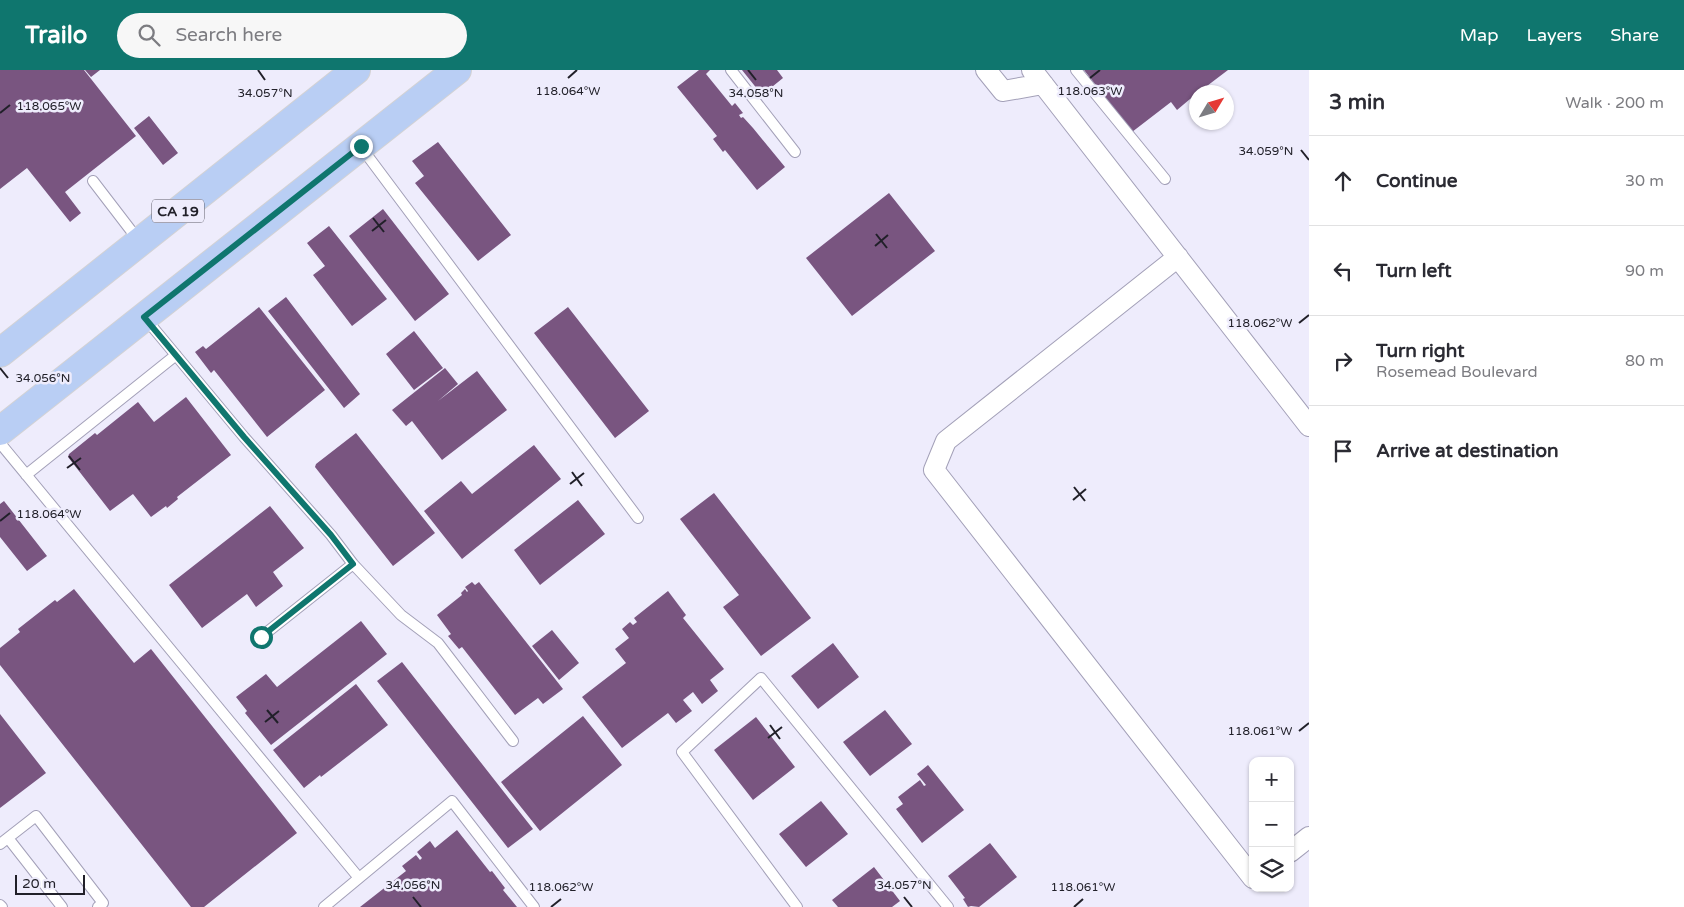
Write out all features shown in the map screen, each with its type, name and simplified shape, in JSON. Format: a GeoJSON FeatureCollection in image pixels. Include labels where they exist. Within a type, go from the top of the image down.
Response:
{"type":"FeatureCollection","features":[{"type":"Feature","properties":{"kind":"main road","name":"CA 19"},"geometry":{"type":"LineString","coordinates":[[0,353],[356,70]]}},
{"type":"Feature","properties":{"kind":"main road"},"geometry":{"type":"LineString","coordinates":[[0,431],[457,70]]}},
{"type":"Feature","properties":{"kind":"street"},"geometry":{"type":"LineString","coordinates":[[986,70],[1003,91],[1038,77],[1309,426]]}},
{"type":"Feature","properties":{"kind":"street"},"geometry":{"type":"LineString","coordinates":[[1178,258],[946,441],[934,470],[1249,873]]}},
{"type":"Feature","properties":{"kind":"street"},"geometry":{"type":"LineString","coordinates":[[1294,849],[1309,837]]}},
{"type":"Feature","properties":{"kind":"lane"},"geometry":{"type":"LineString","coordinates":[[731,70],[795,152]]}},
{"type":"Feature","properties":{"kind":"lane"},"geometry":{"type":"LineString","coordinates":[[1076,70],[1165,179]]}},
{"type":"Feature","properties":{"kind":"lane"},"geometry":{"type":"LineString","coordinates":[[361,146],[638,518]]}},
{"type":"Feature","properties":{"kind":"lane"},"geometry":{"type":"LineString","coordinates":[[92,181],[139,242]]}},
{"type":"Feature","properties":{"kind":"lane"},"geometry":{"type":"LineString","coordinates":[[144,317],[244,437],[331,535],[353,564],[401,615],[438,643],[513,741]]}},
{"type":"Feature","properties":{"kind":"lane"},"geometry":{"type":"LineString","coordinates":[[26,475],[176,355]]}},
{"type":"Feature","properties":{"kind":"lane"},"geometry":{"type":"LineString","coordinates":[[0,443],[359,878]]}},
{"type":"Feature","properties":{"kind":"lane"},"geometry":{"type":"LineString","coordinates":[[261,637],[353,564]]}},
{"type":"Feature","properties":{"kind":"lane"},"geometry":{"type":"LineString","coordinates":[[797,907],[682,752],[761,678],[948,907]]}},
{"type":"Feature","properties":{"kind":"lane"},"geometry":{"type":"LineString","coordinates":[[324,907],[452,801],[534,907]]}},
{"type":"Feature","properties":{"kind":"lane"},"geometry":{"type":"LineString","coordinates":[[62,907],[4,841],[36,816],[103,903],[98,907]]}},
{"type":"Feature","properties":{"kind":"building"},"geometry":{"type":"Polygon","coordinates":[[[0,70],[84,70],[136,136],[65,192],[81,213],[70,222],[27,168],[0,189],[0,70]]]}},
{"type":"Feature","properties":{"kind":"building"},"geometry":{"type":"Polygon","coordinates":[[[85,70],[100,70],[91,77],[85,70]]]}},
{"type":"Feature","properties":{"kind":"building"},"geometry":{"type":"Polygon","coordinates":[[[699,70],[710,70],[706,74],[732,106],[735,103],[743,113],[739,115],[741,118],[743,117],[753,128],[785,167],[757,190],[725,150],[723,152],[713,139],[717,136],[677,87],[699,70]]]}},
{"type":"Feature","properties":{"kind":"building"},"geometry":{"type":"Polygon","coordinates":[[[742,70],[777,70],[783,78],[762,95],[742,70]]]}},
{"type":"Feature","properties":{"kind":"building"},"geometry":{"type":"Polygon","coordinates":[[[1084,70],[1228,70],[1208,85],[1189,85],[1189,100],[1177,110],[1171,102],[1132,132],[1084,70]]]}},
{"type":"Feature","properties":{"kind":"building"},"geometry":{"type":"Polygon","coordinates":[[[149,116],[178,153],[163,165],[134,128],[149,116]]]}},
{"type":"Feature","properties":{"kind":"building"},"geometry":{"type":"Polygon","coordinates":[[[438,142],[511,235],[478,261],[415,183],[424,176],[412,161],[438,142]]]}},
{"type":"Feature","properties":{"kind":"building"},"geometry":{"type":"Polygon","coordinates":[[[889,193],[935,251],[852,316],[806,258],[889,193]]]}},
{"type":"Feature","properties":{"kind":"building"},"geometry":{"type":"Polygon","coordinates":[[[383,209],[449,294],[415,321],[349,236],[383,209]]]}},
{"type":"Feature","properties":{"kind":"building"},"geometry":{"type":"Polygon","coordinates":[[[329,226],[387,299],[352,326],[313,275],[325,266],[307,243],[329,226]]]}},
{"type":"Feature","properties":{"kind":"building"},"geometry":{"type":"Polygon","coordinates":[[[286,297],[360,394],[344,408],[268,311],[286,297]]]}},
{"type":"Feature","properties":{"kind":"building"},"geometry":{"type":"Polygon","coordinates":[[[259,307],[325,390],[267,437],[214,370],[211,373],[195,352],[203,346],[206,349],[259,307]]]}},
{"type":"Feature","properties":{"kind":"building"},"geometry":{"type":"Polygon","coordinates":[[[568,307],[649,411],[615,438],[534,333],[568,307]]]}},
{"type":"Feature","properties":{"kind":"building"},"geometry":{"type":"Polygon","coordinates":[[[414,331],[443,368],[414,390],[386,354],[414,331]]]}},
{"type":"Feature","properties":{"kind":"building"},"geometry":{"type":"Polygon","coordinates":[[[445,368],[458,384],[438,401],[477,371],[507,410],[442,460],[412,421],[406,426],[392,410],[445,368]]]}},
{"type":"Feature","properties":{"kind":"building"},"geometry":{"type":"Polygon","coordinates":[[[186,397],[231,455],[177,497],[178,499],[167,508],[166,506],[151,517],[133,494],[110,511],[68,457],[69,454],[95,433],[97,435],[138,402],[154,422],[186,397]]]}},
{"type":"Feature","properties":{"kind":"building"},"geometry":{"type":"Polygon","coordinates":[[[356,433],[435,533],[393,566],[315,467],[316,464],[356,433]]]}},
{"type":"Feature","properties":{"kind":"building"},"geometry":{"type":"Polygon","coordinates":[[[534,445],[561,479],[462,559],[424,511],[461,481],[472,494],[534,445]]]}},
{"type":"Feature","properties":{"kind":"building"},"geometry":{"type":"Polygon","coordinates":[[[714,493],[811,618],[761,656],[723,607],[739,595],[680,519],[714,493]]]}},
{"type":"Feature","properties":{"kind":"building"},"geometry":{"type":"Polygon","coordinates":[[[578,500],[605,534],[540,585],[514,550],[578,500]]]}},
{"type":"Feature","properties":{"kind":"building"},"geometry":{"type":"Polygon","coordinates":[[[4,501],[47,556],[27,571],[0,537],[0,504],[4,501]]]}},
{"type":"Feature","properties":{"kind":"building"},"geometry":{"type":"Polygon","coordinates":[[[270,506],[304,548],[273,572],[283,586],[256,607],[247,594],[202,628],[169,585],[270,506]]]}},
{"type":"Feature","properties":{"kind":"building"},"geometry":{"type":"Polygon","coordinates":[[[472,582],[475,585],[479,582],[563,689],[543,704],[538,698],[515,715],[462,647],[459,649],[448,636],[451,634],[437,615],[462,595],[461,593],[465,589],[467,592],[465,587],[472,582]]]}},
{"type":"Feature","properties":{"kind":"building"},"geometry":{"type":"Polygon","coordinates":[[[74,589],[134,663],[151,649],[297,833],[204,907],[191,907],[0,665],[0,648],[20,632],[18,629],[55,600],[57,602],[74,589]]]}},
{"type":"Feature","properties":{"kind":"building"},"geometry":{"type":"Polygon","coordinates":[[[668,591],[686,615],[683,618],[724,669],[710,680],[718,691],[702,704],[693,692],[683,700],[692,711],[676,723],[668,713],[622,748],[582,697],[626,663],[615,649],[629,638],[622,629],[630,622],[633,625],[637,622],[634,618],[668,591]]]}},
{"type":"Feature","properties":{"kind":"building"},"geometry":{"type":"Polygon","coordinates":[[[361,621],[387,654],[271,745],[245,713],[247,711],[236,697],[266,674],[277,687],[361,621]]]}},
{"type":"Feature","properties":{"kind":"building"},"geometry":{"type":"Polygon","coordinates":[[[552,630],[579,663],[559,680],[532,646],[552,630]]]}},
{"type":"Feature","properties":{"kind":"building"},"geometry":{"type":"Polygon","coordinates":[[[833,643],[859,677],[818,709],[791,676],[833,643]]]}},
{"type":"Feature","properties":{"kind":"building"},"geometry":{"type":"Polygon","coordinates":[[[402,662],[533,829],[508,848],[377,681],[402,662]]]}},
{"type":"Feature","properties":{"kind":"building"},"geometry":{"type":"Polygon","coordinates":[[[356,684],[388,725],[304,788],[273,750],[356,684]]]}},
{"type":"Feature","properties":{"kind":"building"},"geometry":{"type":"Polygon","coordinates":[[[885,710],[912,744],[870,776],[843,742],[885,710]]]}},
{"type":"Feature","properties":{"kind":"building"},"geometry":{"type":"Polygon","coordinates":[[[0,714],[46,773],[0,808],[0,714]]]}},
{"type":"Feature","properties":{"kind":"building"},"geometry":{"type":"Polygon","coordinates":[[[583,716],[622,765],[540,831],[501,782],[583,716]]]}},
{"type":"Feature","properties":{"kind":"building"},"geometry":{"type":"Polygon","coordinates":[[[756,717],[795,767],[753,800],[714,750],[756,717]]]}},
{"type":"Feature","properties":{"kind":"building"},"geometry":{"type":"Polygon","coordinates":[[[928,765],[964,810],[922,843],[896,809],[903,804],[898,797],[920,780],[924,786],[926,785],[917,774],[928,765]]]}},
{"type":"Feature","properties":{"kind":"building"},"geometry":{"type":"Polygon","coordinates":[[[821,801],[848,834],[806,867],[779,834],[821,801]]]}},
{"type":"Feature","properties":{"kind":"building"},"geometry":{"type":"Polygon","coordinates":[[[457,830],[490,872],[492,871],[505,888],[503,890],[517,907],[360,907],[406,871],[402,866],[416,855],[420,860],[422,858],[417,852],[430,841],[435,848],[457,830]]]}},
{"type":"Feature","properties":{"kind":"building"},"geometry":{"type":"Polygon","coordinates":[[[990,843],[1017,877],[979,907],[968,907],[963,899],[965,898],[948,876],[990,843]]]}},
{"type":"Feature","properties":{"kind":"building"},"geometry":{"type":"Polygon","coordinates":[[[874,867],[900,901],[892,907],[838,907],[832,900],[874,867]]]}},
{"type":"Feature","properties":{"kind":"route"},"geometry":{"type":"LineString","coordinates":[[261,637],[353,564],[331,535],[244,437],[144,317],[361,146]]}}]}
